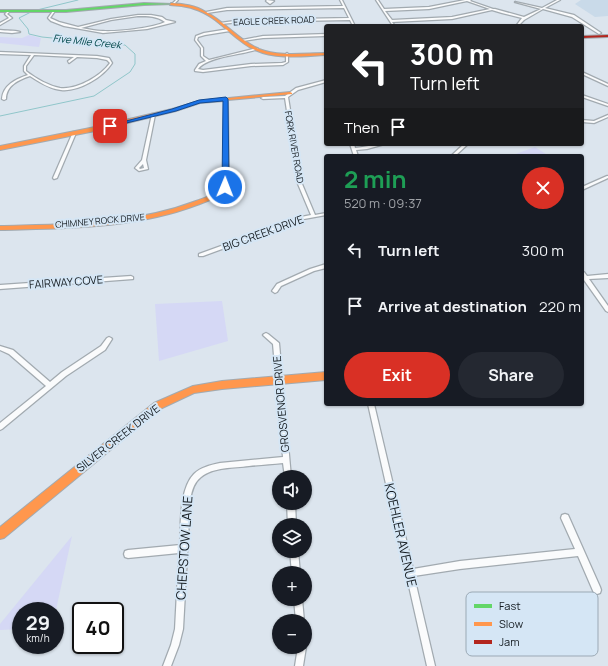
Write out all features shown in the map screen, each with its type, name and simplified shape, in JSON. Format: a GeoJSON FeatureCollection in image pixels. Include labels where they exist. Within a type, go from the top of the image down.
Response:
{"type":"FeatureCollection","features":[{"type":"Feature","properties":{"kind":"street"},"geometry":{"type":"LineString","coordinates":[[341,0],[353,24]]}},
{"type":"Feature","properties":{"kind":"street"},"geometry":{"type":"LineString","coordinates":[[377,0],[392,22],[468,16],[494,9]]}},
{"type":"Feature","properties":{"kind":"street"},"geometry":{"type":"LineString","coordinates":[[384,10],[429,8],[468,0],[524,18]]}},
{"type":"Feature","properties":{"kind":"street"},"geometry":{"type":"LineString","coordinates":[[519,24],[524,18],[559,0]]}},
{"type":"Feature","properties":{"kind":"street"},"geometry":{"type":"LineString","coordinates":[[0,11],[76,11],[138,2],[175,2],[195,7],[206,12],[257,50]]}},
{"type":"Feature","properties":{"kind":"street"},"geometry":{"type":"LineString","coordinates":[[516,2],[573,16],[604,34]]}},
{"type":"Feature","properties":{"kind":"street"},"geometry":{"type":"LineString","coordinates":[[270,3],[270,8]]}},
{"type":"Feature","properties":{"kind":"street"},"geometry":{"type":"LineString","coordinates":[[206,12],[227,9],[344,7]]}},
{"type":"Feature","properties":{"kind":"street"},"geometry":{"type":"LineString","coordinates":[[1,23],[10,18],[6,14],[9,11]]}},
{"type":"Feature","properties":{"kind":"street"},"geometry":{"type":"LineString","coordinates":[[54,12],[49,18],[50,20],[79,28],[96,31],[111,32],[166,22],[160,17],[142,16],[100,21],[79,28]]}},
{"type":"Feature","properties":{"kind":"street","name":"EAGLE CREEK ROAD"},"geometry":{"type":"LineString","coordinates":[[221,23],[241,21],[350,18]]}},
{"type":"Feature","properties":{"kind":"street"},"geometry":{"type":"LineString","coordinates":[[584,28],[592,28]]}},
{"type":"Feature","properties":{"kind":"street"},"geometry":{"type":"LineString","coordinates":[[208,61],[202,56],[202,48],[196,38],[204,34],[230,30]]}},
{"type":"Feature","properties":{"kind":"street"},"geometry":{"type":"LineString","coordinates":[[0,31],[12,32]]}},
{"type":"Feature","properties":{"kind":"street"},"geometry":{"type":"LineString","coordinates":[[584,37],[604,34]]}},
{"type":"Feature","properties":{"kind":"street"},"geometry":{"type":"LineString","coordinates":[[242,40],[264,37],[324,35]]}},
{"type":"Feature","properties":{"kind":"street"},"geometry":{"type":"LineString","coordinates":[[287,54],[287,62],[283,64],[251,65],[206,70],[195,69],[208,61],[257,50],[287,54],[324,54]]}},
{"type":"Feature","properties":{"kind":"street"},"geometry":{"type":"LineString","coordinates":[[0,53],[33,54],[77,56],[105,58],[110,60],[111,63],[109,67],[96,77],[70,89],[59,89],[25,71],[24,68],[33,54]]}},
{"type":"Feature","properties":{"kind":"street"},"geometry":{"type":"LineString","coordinates":[[69,62],[77,56]]}},
{"type":"Feature","properties":{"kind":"street"},"geometry":{"type":"LineString","coordinates":[[584,74],[608,85]]}},
{"type":"Feature","properties":{"kind":"street"},"geometry":{"type":"LineString","coordinates":[[4,99],[4,95],[13,83],[30,75]]}},
{"type":"Feature","properties":{"kind":"street"},"geometry":{"type":"LineString","coordinates":[[245,98],[263,98],[288,95],[297,89],[324,82]]}},
{"type":"Feature","properties":{"kind":"street"},"geometry":{"type":"LineString","coordinates":[[0,148],[153,115],[199,102],[288,95]]}},
{"type":"Feature","properties":{"kind":"street","name":"FORK RIVER ROAD"},"geometry":{"type":"LineString","coordinates":[[288,95],[300,184],[312,215]]}},
{"type":"Feature","properties":{"kind":"street"},"geometry":{"type":"LineString","coordinates":[[584,97],[608,105]]}},
{"type":"Feature","properties":{"kind":"street","name":"CHIMNEY ROCK DRIVE"},"geometry":{"type":"LineString","coordinates":[[0,228],[139,219],[172,212],[219,194],[224,189],[226,184],[226,99]]}},
{"type":"Feature","properties":{"kind":"street"},"geometry":{"type":"LineString","coordinates":[[144,160],[153,115]]}},
{"type":"Feature","properties":{"kind":"street"},"geometry":{"type":"LineString","coordinates":[[584,121],[594,122],[608,116]]}},
{"type":"Feature","properties":{"kind":"street"},"geometry":{"type":"LineString","coordinates":[[55,178],[74,133]]}},
{"type":"Feature","properties":{"kind":"street"},"geometry":{"type":"LineString","coordinates":[[353,146],[355,154]]}},
{"type":"Feature","properties":{"kind":"street"},"geometry":{"type":"LineString","coordinates":[[354,149],[375,146]]}},
{"type":"Feature","properties":{"kind":"street"},"geometry":{"type":"LineString","coordinates":[[455,154],[464,146]]}},
{"type":"Feature","properties":{"kind":"street"},"geometry":{"type":"LineString","coordinates":[[584,188],[608,177]]}},
{"type":"Feature","properties":{"kind":"street","name":"BIG CREEK DRIVE"},"geometry":{"type":"LineString","coordinates":[[201,255],[312,215],[324,214]]}},
{"type":"Feature","properties":{"kind":"street"},"geometry":{"type":"LineString","coordinates":[[275,291],[278,284],[324,267]]}},
{"type":"Feature","properties":{"kind":"street"},"geometry":{"type":"LineString","coordinates":[[584,276],[608,276]]}},
{"type":"Feature","properties":{"kind":"street"},"geometry":{"type":"LineString","coordinates":[[584,277],[608,310]]}},
{"type":"Feature","properties":{"kind":"street","name":"FAIRWAY COVE"},"geometry":{"type":"LineString","coordinates":[[0,287],[132,278]]}},
{"type":"Feature","properties":{"kind":"street","name":"GROSVENOR DRIVE"},"geometry":{"type":"LineString","coordinates":[[266,336],[276,342],[287,470]]}},
{"type":"Feature","properties":{"kind":"street"},"geometry":{"type":"LineString","coordinates":[[0,427],[50,386],[103,348],[109,339]]}},
{"type":"Feature","properties":{"kind":"street"},"geometry":{"type":"LineString","coordinates":[[0,348],[12,352],[50,386]]}},
{"type":"Feature","properties":{"kind":"street","name":"SILVER CREEK DRIVE"},"geometry":{"type":"LineString","coordinates":[[0,534],[138,420],[157,406],[179,395],[222,385],[324,376]]}},
{"type":"Feature","properties":{"kind":"street","name":"KOEHLER AVENUE"},"geometry":{"type":"LineString","coordinates":[[371,406],[432,666]]}},
{"type":"Feature","properties":{"kind":"street","name":"CHEPSTOW LANE"},"geometry":{"type":"LineString","coordinates":[[167,666],[176,645],[179,629],[187,490],[192,480],[198,474],[212,467],[286,460]]}},
{"type":"Feature","properties":{"kind":"street"},"geometry":{"type":"LineString","coordinates":[[565,518],[597,590]]}},
{"type":"Feature","properties":{"kind":"street"},"geometry":{"type":"LineString","coordinates":[[128,554],[183,549]]}},
{"type":"Feature","properties":{"kind":"street"},"geometry":{"type":"LineString","coordinates":[[410,573],[460,565],[580,552]]}},
{"type":"Feature","properties":{"kind":"street"},"geometry":{"type":"LineString","coordinates":[[299,666],[301,654]]}},
{"type":"Feature","properties":{"kind":"shaded area"},"geometry":{"type":"Polygon","coordinates":[[[581,0],[608,0],[608,16],[595,17],[575,4],[581,0]]]}},
{"type":"Feature","properties":{"kind":"shaded area"},"geometry":{"type":"Polygon","coordinates":[[[29,35],[41,38],[39,47],[0,43],[0,37],[22,38],[29,35]]]}},
{"type":"Feature","properties":{"kind":"shaded area"},"geometry":{"type":"Polygon","coordinates":[[[535,147],[546,154],[516,154],[535,147]]]}},
{"type":"Feature","properties":{"kind":"shaded area"},"geometry":{"type":"Polygon","coordinates":[[[222,301],[228,341],[159,361],[155,304],[222,301]]]}},
{"type":"Feature","properties":{"kind":"shaded area"},"geometry":{"type":"Polygon","coordinates":[[[72,536],[58,602],[18,602],[72,536]]]}},
{"type":"Feature","properties":{"kind":"shaded area"},"geometry":{"type":"Polygon","coordinates":[[[12,609],[12,629],[0,630],[0,624],[12,609]]]}},
{"type":"Feature","properties":{"kind":"waterway","name":"Five Mile Creek"},"geometry":{"type":"LineString","coordinates":[[37,10],[78,0]]}},
{"type":"Feature","properties":{"kind":"waterway","name":"Five Mile Creek"},"geometry":{"type":"LineString","coordinates":[[0,116],[94,96],[130,72],[135,64],[135,54],[125,45],[42,37],[29,34],[28,29],[19,18],[31,12]]}},
{"type":"Feature","properties":{"kind":"traffic: fast"},"geometry":{"type":"LineString","coordinates":[[0,11],[66,11],[144,4],[171,4]]}},
{"type":"Feature","properties":{"kind":"traffic: slow"},"geometry":{"type":"LineString","coordinates":[[171,4],[185,5],[206,13],[239,39],[250,46],[268,53],[287,55],[324,54]]}},
{"type":"Feature","properties":{"kind":"traffic: slow"},"geometry":{"type":"LineString","coordinates":[[0,148],[95,129],[174,110],[199,102],[290,93]]}},
{"type":"Feature","properties":{"kind":"traffic: slow"},"geometry":{"type":"LineString","coordinates":[[0,228],[103,224],[129,221],[179,210],[216,195],[222,191],[226,184],[226,99]]}},
{"type":"Feature","properties":{"kind":"traffic: slow"},"geometry":{"type":"LineString","coordinates":[[0,534],[157,406],[193,390],[222,385],[324,376]]}},
{"type":"Feature","properties":{"kind":"traffic: jam"},"geometry":{"type":"LineString","coordinates":[[584,37],[608,36]]}},
{"type":"Feature","properties":{"kind":"route"},"geometry":{"type":"LineString","coordinates":[[110,126],[174,110],[190,104],[210,100],[226,99],[225,187]]}}]}
